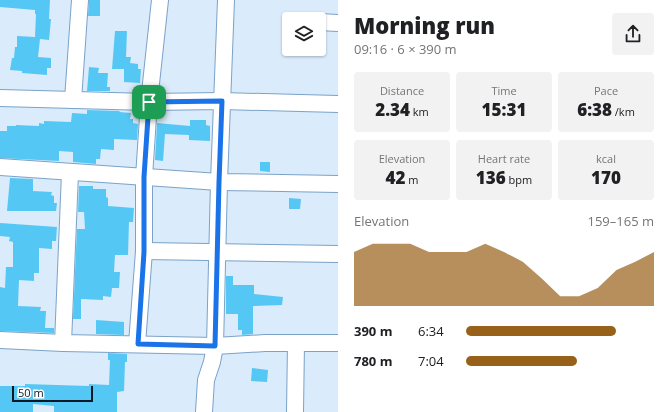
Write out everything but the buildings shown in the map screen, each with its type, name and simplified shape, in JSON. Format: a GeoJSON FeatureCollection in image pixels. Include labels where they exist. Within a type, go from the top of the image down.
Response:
{"type":"FeatureCollection","features":[{"type":"Feature","properties":{"kind":"street"},"geometry":{"type":"LineString","coordinates":[[73,100],[80,0]]}},
{"type":"Feature","properties":{"kind":"street"},"geometry":{"type":"LineString","coordinates":[[138,344],[144,252],[144,177],[149,102],[160,0]]}},
{"type":"Feature","properties":{"kind":"street"},"geometry":{"type":"LineString","coordinates":[[204,412],[206,380],[215,346],[219,182],[226,0]]}},
{"type":"Feature","properties":{"kind":"street"},"geometry":{"type":"LineString","coordinates":[[326,22],[338,23]]}},
{"type":"Feature","properties":{"kind":"street"},"geometry":{"type":"LineString","coordinates":[[0,98],[149,102],[222,101],[338,104]]}},
{"type":"Feature","properties":{"kind":"street"},"geometry":{"type":"LineString","coordinates":[[0,167],[70,173],[219,182],[338,184]]}},
{"type":"Feature","properties":{"kind":"street"},"geometry":{"type":"LineString","coordinates":[[63,343],[70,173]]}},
{"type":"Feature","properties":{"kind":"street"},"geometry":{"type":"LineString","coordinates":[[144,252],[338,254]]}},
{"type":"Feature","properties":{"kind":"street"},"geometry":{"type":"LineString","coordinates":[[0,340],[63,343],[215,346],[265,343],[338,343]]}},
{"type":"Feature","properties":{"kind":"street"},"geometry":{"type":"LineString","coordinates":[[295,412],[296,343]]}},
{"type":"Feature","properties":{"kind":"route"},"geometry":{"type":"LineString","coordinates":[[222,101],[215,346],[138,344],[144,252],[144,177],[149,102],[222,101]]}}]}
